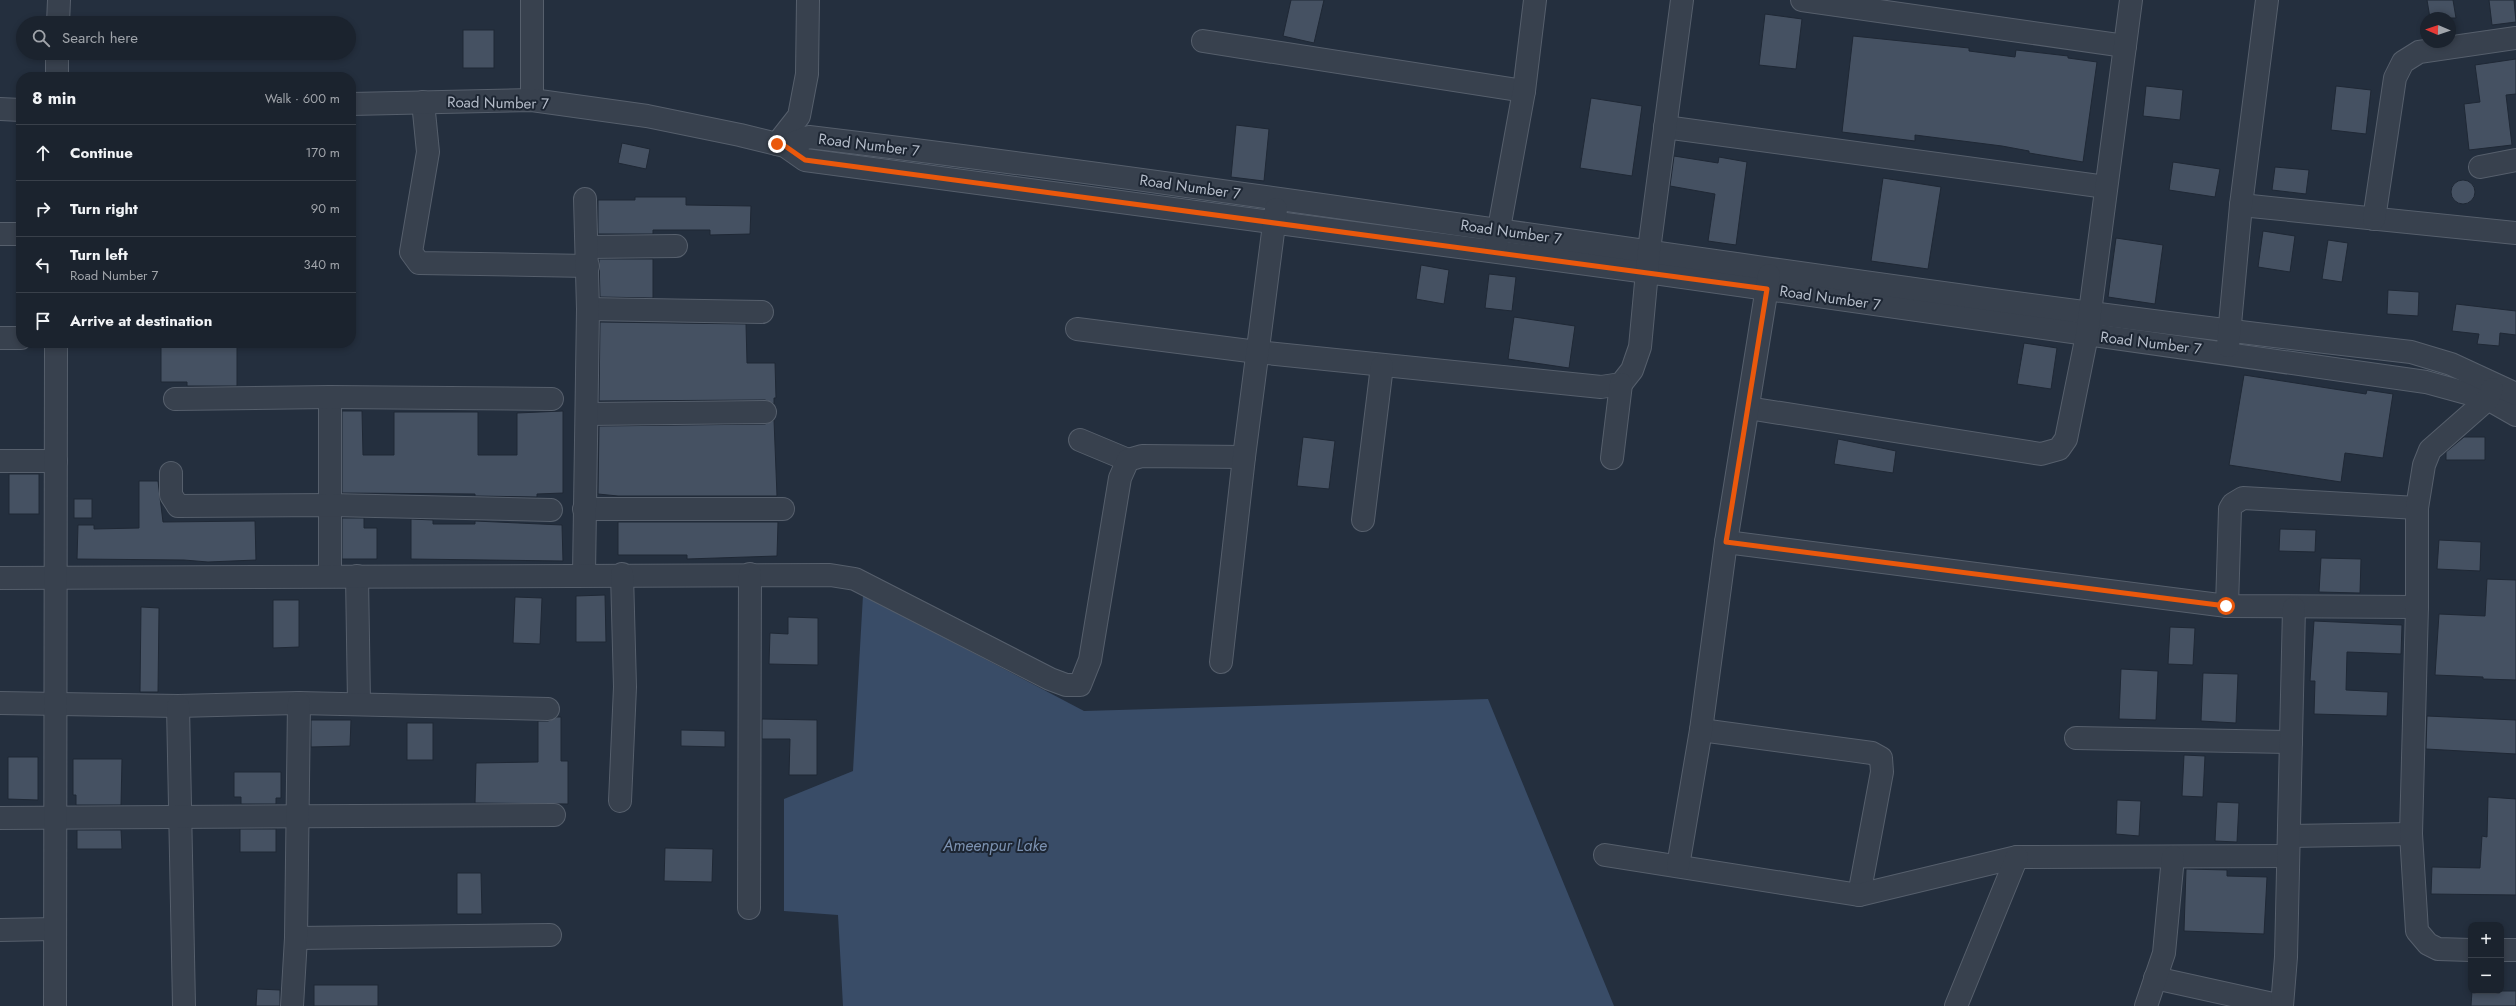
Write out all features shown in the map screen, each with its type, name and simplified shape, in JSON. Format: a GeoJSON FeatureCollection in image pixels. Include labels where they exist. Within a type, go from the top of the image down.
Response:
{"type":"FeatureCollection","features":[{"type":"Feature","properties":{"kind":"street"},"geometry":{"type":"LineString","coordinates":[[58,16],[59,0]]}},
{"type":"Feature","properties":{"kind":"street"},"geometry":{"type":"LineString","coordinates":[[532,0],[532,100]]}},
{"type":"Feature","properties":{"kind":"street"},"geometry":{"type":"LineString","coordinates":[[781,145],[799,116],[807,74],[808,0]]}},
{"type":"Feature","properties":{"kind":"street"},"geometry":{"type":"LineString","coordinates":[[1494,252],[1524,90],[1535,0]]}},
{"type":"Feature","properties":{"kind":"street"},"geometry":{"type":"LineString","coordinates":[[1612,458],[1621,384],[1632,370],[1640,347],[1649,250],[1682,0]]}},
{"type":"Feature","properties":{"kind":"street"},"geometry":{"type":"LineString","coordinates":[[1748,408],[2041,454],[2050,453],[2059,449],[2066,439],[2088,324],[2131,0]]}},
{"type":"Feature","properties":{"kind":"street"},"geometry":{"type":"LineString","coordinates":[[2226,353],[2230,331],[2241,204],[2267,0]]}},
{"type":"Feature","properties":{"kind":"street"},"geometry":{"type":"LineString","coordinates":[[1814,1],[2125,46]]}},
{"type":"Feature","properties":{"kind":"street"},"geometry":{"type":"LineString","coordinates":[[2374,219],[2395,78],[2403,62],[2419,52],[2516,38]]}},
{"type":"Feature","properties":{"kind":"street"},"geometry":{"type":"LineString","coordinates":[[1203,41],[1524,90]]}},
{"type":"Feature","properties":{"kind":"street"},"geometry":{"type":"LineString","coordinates":[[57,60],[57,72]]}},
{"type":"Feature","properties":{"kind":"street","name":"Road Number 7"},"geometry":{"type":"LineString","coordinates":[[356,104],[532,100],[647,116],[781,145],[805,160],[1274,223],[1767,289],[2088,324],[2230,331],[2411,352],[2451,364],[2491,391],[2516,414]]}},
{"type":"Feature","properties":{"kind":"street"},"geometry":{"type":"LineString","coordinates":[[423,102],[428,152],[411,252],[419,263],[587,256],[676,246]]}},
{"type":"Feature","properties":{"kind":"street"},"geometry":{"type":"LineString","coordinates":[[0,110],[16,110]]}},
{"type":"Feature","properties":{"kind":"street"},"geometry":{"type":"LineString","coordinates":[[1665,127],[2106,187]]}},
{"type":"Feature","properties":{"kind":"street","name":"Road Number 7"},"geometry":{"type":"LineString","coordinates":[[781,145],[809,137],[1021,163],[1277,200],[1649,250],[1770,268],[2088,324],[2226,353],[2516,394]]}},
{"type":"Feature","properties":{"kind":"street"},"geometry":{"type":"LineString","coordinates":[[2480,167],[2516,160]]}},
{"type":"Feature","properties":{"kind":"street"},"geometry":{"type":"LineString","coordinates":[[1133,204],[1136,179]]}},
{"type":"Feature","properties":{"kind":"street"},"geometry":{"type":"LineString","coordinates":[[584,574],[588,309],[585,199]]}},
{"type":"Feature","properties":{"kind":"street"},"geometry":{"type":"LineString","coordinates":[[1221,662],[1244,457],[1277,200]]}},
{"type":"Feature","properties":{"kind":"street"},"geometry":{"type":"LineString","coordinates":[[2241,204],[2516,233]]}},
{"type":"Feature","properties":{"kind":"street"},"geometry":{"type":"LineString","coordinates":[[0,234],[16,234]]}},
{"type":"Feature","properties":{"kind":"street"},"geometry":{"type":"LineString","coordinates":[[1678,866],[1701,730],[1726,542],[1770,268]]}},
{"type":"Feature","properties":{"kind":"street"},"geometry":{"type":"LineString","coordinates":[[588,309],[762,312]]}},
{"type":"Feature","properties":{"kind":"street"},"geometry":{"type":"LineString","coordinates":[[1077,328],[1257,352],[1382,366],[1601,387],[1621,384]]}},
{"type":"Feature","properties":{"kind":"street"},"geometry":{"type":"LineString","coordinates":[[0,338],[16,338]]}},
{"type":"Feature","properties":{"kind":"street"},"geometry":{"type":"LineString","coordinates":[[55,1006],[56,348]]}},
{"type":"Feature","properties":{"kind":"street"},"geometry":{"type":"LineString","coordinates":[[1363,520],[1382,366]]}},
{"type":"Feature","properties":{"kind":"street"},"geometry":{"type":"LineString","coordinates":[[2468,950],[2438,950],[2428,944],[2417,931],[2411,834],[2417,607],[2417,508],[2424,465],[2430,450],[2491,391]]}},
{"type":"Feature","properties":{"kind":"street"},"geometry":{"type":"LineString","coordinates":[[175,399],[330,396],[552,400]]}},
{"type":"Feature","properties":{"kind":"street"},"geometry":{"type":"LineString","coordinates":[[330,396],[330,576]]}},
{"type":"Feature","properties":{"kind":"street"},"geometry":{"type":"LineString","coordinates":[[587,414],[765,412]]}},
{"type":"Feature","properties":{"kind":"street"},"geometry":{"type":"LineString","coordinates":[[1080,440],[1128,460],[1142,456],[1244,457]]}},
{"type":"Feature","properties":{"kind":"street"},"geometry":{"type":"LineString","coordinates":[[0,578],[584,574],[830,575],[855,579],[1050,679],[1066,685],[1080,684],[1090,660],[1120,478],[1128,460]]}},
{"type":"Feature","properties":{"kind":"street"},"geometry":{"type":"LineString","coordinates":[[0,461],[56,461]]}},
{"type":"Feature","properties":{"kind":"street"},"geometry":{"type":"LineString","coordinates":[[171,473],[172,495],[178,506],[330,505],[551,510]]}},
{"type":"Feature","properties":{"kind":"street"},"geometry":{"type":"LineString","coordinates":[[2226,606],[2230,509],[2237,501],[2243,498],[2417,508]]}},
{"type":"Feature","properties":{"kind":"street"},"geometry":{"type":"LineString","coordinates":[[584,509],[784,509]]}},
{"type":"Feature","properties":{"kind":"street"},"geometry":{"type":"LineString","coordinates":[[1726,542],[2226,606],[2294,608],[2417,607]]}},
{"type":"Feature","properties":{"kind":"street"},"geometry":{"type":"LineString","coordinates":[[620,801],[625,687],[622,574]]}},
{"type":"Feature","properties":{"kind":"street"},"geometry":{"type":"LineString","coordinates":[[749,908],[750,574]]}},
{"type":"Feature","properties":{"kind":"street"},"geometry":{"type":"LineString","coordinates":[[357,576],[359,703]]}},
{"type":"Feature","properties":{"kind":"street"},"geometry":{"type":"LineString","coordinates":[[2155,978],[2282,1006],[2286,957],[2294,608]]}},
{"type":"Feature","properties":{"kind":"street"},"geometry":{"type":"LineString","coordinates":[[292,1006],[296,938],[298,702]]}},
{"type":"Feature","properties":{"kind":"street"},"geometry":{"type":"LineString","coordinates":[[0,703],[178,706],[298,702],[548,709]]}},
{"type":"Feature","properties":{"kind":"street"},"geometry":{"type":"LineString","coordinates":[[178,706],[184,1006]]}},
{"type":"Feature","properties":{"kind":"street"},"geometry":{"type":"LineString","coordinates":[[1701,730],[1872,753],[1881,758],[1882,772],[1859,895]]}},
{"type":"Feature","properties":{"kind":"street"},"geometry":{"type":"LineString","coordinates":[[2076,738],[2291,742]]}},
{"type":"Feature","properties":{"kind":"street"},"geometry":{"type":"LineString","coordinates":[[0,818],[554,815]]}},
{"type":"Feature","properties":{"kind":"street"},"geometry":{"type":"LineString","coordinates":[[1605,856],[1859,895],[2018,857],[2173,857],[2411,834]]}},
{"type":"Feature","properties":{"kind":"street"},"geometry":{"type":"LineString","coordinates":[[1956,1006],[2018,857]]}},
{"type":"Feature","properties":{"kind":"street"},"geometry":{"type":"LineString","coordinates":[[2146,1006],[2164,953],[2173,857]]}},
{"type":"Feature","properties":{"kind":"street"},"geometry":{"type":"LineString","coordinates":[[0,930],[55,929]]}},
{"type":"Feature","properties":{"kind":"street"},"geometry":{"type":"LineString","coordinates":[[296,938],[550,934]]}},
{"type":"Feature","properties":{"kind":"street"},"geometry":{"type":"LineString","coordinates":[[2504,950],[2516,950]]}},
{"type":"Feature","properties":{"kind":"water","name":"Ameenpur Lake"},"geometry":{"type":"Polygon","coordinates":[[[863,595],[1084,711],[1488,699],[1614,1006],[843,1006],[838,915],[784,911],[784,799],[853,771],[863,595]]]}},
{"type":"Feature","properties":{"kind":"building"},"geometry":{"type":"Polygon","coordinates":[[[1291,0],[1324,0],[1314,43],[1283,36],[1291,0]]]}},
{"type":"Feature","properties":{"kind":"building"},"geometry":{"type":"Polygon","coordinates":[[[2427,0],[2453,0],[2455,12],[2429,12],[2427,0]]]}},
{"type":"Feature","properties":{"kind":"building"},"geometry":{"type":"Polygon","coordinates":[[[2489,0],[2514,0],[2516,22],[2492,25],[2489,0]]]}},
{"type":"Feature","properties":{"kind":"building"},"geometry":{"type":"Polygon","coordinates":[[[1765,14],[1802,19],[1796,69],[1759,65],[1765,14]]]}},
{"type":"Feature","properties":{"kind":"building"},"geometry":{"type":"Polygon","coordinates":[[[463,30],[494,30],[494,68],[463,68],[463,30]]]}},
{"type":"Feature","properties":{"kind":"building"},"geometry":{"type":"Polygon","coordinates":[[[1853,36],[1969,48],[1969,51],[2015,57],[2016,50],[2068,56],[2068,58],[2097,62],[2083,162],[2029,153],[2029,151],[2002,146],[1915,135],[1915,141],[1842,132],[1853,36]]]}},
{"type":"Feature","properties":{"kind":"building"},"geometry":{"type":"Polygon","coordinates":[[[2516,59],[2516,94],[2506,95],[2512,145],[2469,150],[2464,104],[2480,102],[2475,65],[2516,59]]]}},
{"type":"Feature","properties":{"kind":"building"},"geometry":{"type":"Polygon","coordinates":[[[2146,86],[2183,90],[2180,120],[2143,116],[2146,86]]]}},
{"type":"Feature","properties":{"kind":"building"},"geometry":{"type":"Polygon","coordinates":[[[2336,86],[2371,90],[2366,134],[2331,130],[2336,86]]]}},
{"type":"Feature","properties":{"kind":"building"},"geometry":{"type":"Polygon","coordinates":[[[1591,98],[1642,106],[1632,176],[1580,168],[1591,98]]]}},
{"type":"Feature","properties":{"kind":"building"},"geometry":{"type":"Polygon","coordinates":[[[1236,125],[1269,129],[1264,181],[1231,177],[1236,125]]]}},
{"type":"Feature","properties":{"kind":"building"},"geometry":{"type":"Polygon","coordinates":[[[622,143],[650,149],[646,169],[618,163],[622,143]]]}},
{"type":"Feature","properties":{"kind":"building"},"geometry":{"type":"Polygon","coordinates":[[[1674,156],[1718,163],[1719,157],[1747,162],[1736,245],[1708,241],[1715,194],[1670,186],[1674,156]]]}},
{"type":"Feature","properties":{"kind":"building"},"geometry":{"type":"Polygon","coordinates":[[[2173,162],[2220,169],[2215,197],[2169,190],[2173,162]]]}},
{"type":"Feature","properties":{"kind":"building"},"geometry":{"type":"Polygon","coordinates":[[[2275,167],[2309,170],[2306,194],[2272,190],[2275,167]]]}},
{"type":"Feature","properties":{"kind":"building"},"geometry":{"type":"Polygon","coordinates":[[[1883,178],[1941,187],[1928,269],[1871,261],[1883,178]]]}},
{"type":"Feature","properties":{"kind":"building"},"geometry":{"type":"Polygon","coordinates":[[[2463,180],[2472,183],[2475,192],[2472,201],[2463,204],[2454,201],[2451,192],[2454,183],[2463,180]]]}},
{"type":"Feature","properties":{"kind":"building"},"geometry":{"type":"Polygon","coordinates":[[[635,197],[686,197],[686,205],[751,206],[750,234],[710,235],[710,230],[653,230],[653,234],[598,234],[598,200],[635,200],[635,197]]]}},
{"type":"Feature","properties":{"kind":"building"},"geometry":{"type":"Polygon","coordinates":[[[2263,231],[2295,236],[2290,272],[2258,267],[2263,231]]]}},
{"type":"Feature","properties":{"kind":"building"},"geometry":{"type":"Polygon","coordinates":[[[2116,238],[2163,245],[2155,304],[2108,297],[2116,238]]]}},
{"type":"Feature","properties":{"kind":"building"},"geometry":{"type":"Polygon","coordinates":[[[2328,240],[2348,243],[2342,282],[2322,279],[2328,240]]]}},
{"type":"Feature","properties":{"kind":"building"},"geometry":{"type":"Polygon","coordinates":[[[599,259],[653,259],[653,298],[600,297],[599,259]]]}},
{"type":"Feature","properties":{"kind":"building"},"geometry":{"type":"Polygon","coordinates":[[[1421,265],[1449,270],[1444,304],[1416,299],[1421,265]]]}},
{"type":"Feature","properties":{"kind":"building"},"geometry":{"type":"Polygon","coordinates":[[[1489,274],[1516,277],[1512,311],[1485,308],[1489,274]]]}},
{"type":"Feature","properties":{"kind":"building"},"geometry":{"type":"Polygon","coordinates":[[[2388,290],[2419,292],[2418,316],[2387,314],[2388,290]]]}},
{"type":"Feature","properties":{"kind":"building"},"geometry":{"type":"Polygon","coordinates":[[[2456,304],[2516,311],[2516,335],[2500,333],[2499,346],[2477,344],[2479,334],[2452,331],[2456,304]]]}},
{"type":"Feature","properties":{"kind":"building"},"geometry":{"type":"Polygon","coordinates":[[[1514,317],[1575,326],[1569,368],[1508,359],[1514,317]]]}},
{"type":"Feature","properties":{"kind":"building"},"geometry":{"type":"Polygon","coordinates":[[[600,322],[746,324],[747,363],[775,363],[776,398],[774,398],[774,404],[765,400],[599,401],[600,322]]]}},
{"type":"Feature","properties":{"kind":"building"},"geometry":{"type":"Polygon","coordinates":[[[2024,343],[2057,348],[2051,389],[2017,384],[2024,343]]]}},
{"type":"Feature","properties":{"kind":"building"},"geometry":{"type":"Polygon","coordinates":[[[161,348],[237,348],[237,386],[187,386],[187,382],[161,382],[161,348]]]}},
{"type":"Feature","properties":{"kind":"building"},"geometry":{"type":"Polygon","coordinates":[[[2244,375],[2366,394],[2367,390],[2393,394],[2383,458],[2345,453],[2341,482],[2229,465],[2244,375]]]}},
{"type":"Feature","properties":{"kind":"building"},"geometry":{"type":"Polygon","coordinates":[[[342,411],[362,411],[363,455],[394,455],[394,412],[478,412],[478,455],[517,455],[517,413],[563,411],[563,493],[537,494],[537,497],[475,496],[475,494],[342,493],[342,411]]]}},
{"type":"Feature","properties":{"kind":"building"},"geometry":{"type":"Polygon","coordinates":[[[774,420],[777,496],[618,496],[598,494],[599,426],[765,424],[774,420]]]}},
{"type":"Feature","properties":{"kind":"building"},"geometry":{"type":"Polygon","coordinates":[[[1303,437],[1335,441],[1329,489],[1297,486],[1303,437]]]}},
{"type":"Feature","properties":{"kind":"building"},"geometry":{"type":"Polygon","coordinates":[[[2464,437],[2485,437],[2485,460],[2446,460],[2446,452],[2464,437]]]}},
{"type":"Feature","properties":{"kind":"building"},"geometry":{"type":"Polygon","coordinates":[[[1838,439],[1896,451],[1893,473],[1834,464],[1838,439]]]}},
{"type":"Feature","properties":{"kind":"building"},"geometry":{"type":"Polygon","coordinates":[[[9,474],[39,474],[39,514],[9,514],[9,474]]]}},
{"type":"Feature","properties":{"kind":"building"},"geometry":{"type":"Polygon","coordinates":[[[139,481],[158,481],[163,522],[255,521],[256,560],[208,562],[184,560],[77,559],[78,525],[94,525],[94,529],[139,528],[139,481]]]}},
{"type":"Feature","properties":{"kind":"building"},"geometry":{"type":"Polygon","coordinates":[[[74,499],[92,499],[92,518],[74,518],[74,499]]]}},
{"type":"Feature","properties":{"kind":"building"},"geometry":{"type":"Polygon","coordinates":[[[342,518],[364,518],[364,528],[377,528],[377,559],[342,559],[342,518]]]}},
{"type":"Feature","properties":{"kind":"building"},"geometry":{"type":"Polygon","coordinates":[[[411,519],[433,520],[433,524],[475,524],[475,521],[562,525],[563,561],[411,559],[411,519]]]}},
{"type":"Feature","properties":{"kind":"building"},"geometry":{"type":"Polygon","coordinates":[[[618,522],[778,522],[777,556],[687,559],[687,555],[618,555],[618,522]]]}},
{"type":"Feature","properties":{"kind":"building"},"geometry":{"type":"Polygon","coordinates":[[[2280,529],[2316,530],[2315,552],[2279,551],[2280,529]]]}},
{"type":"Feature","properties":{"kind":"building"},"geometry":{"type":"Polygon","coordinates":[[[2439,540],[2481,542],[2480,571],[2437,569],[2439,540]]]}},
{"type":"Feature","properties":{"kind":"building"},"geometry":{"type":"Polygon","coordinates":[[[2321,558],[2361,559],[2360,593],[2319,592],[2321,558]]]}},
{"type":"Feature","properties":{"kind":"building"},"geometry":{"type":"Polygon","coordinates":[[[2487,579],[2516,580],[2516,680],[2435,675],[2439,614],[2485,616],[2487,579]]]}},
{"type":"Feature","properties":{"kind":"building"},"geometry":{"type":"Polygon","coordinates":[[[605,595],[606,642],[576,642],[576,596],[605,595]]]}},
{"type":"Feature","properties":{"kind":"building"},"geometry":{"type":"Polygon","coordinates":[[[515,597],[542,598],[540,644],[513,643],[515,597]]]}},
{"type":"Feature","properties":{"kind":"building"},"geometry":{"type":"Polygon","coordinates":[[[273,600],[299,600],[299,647],[273,648],[273,600]]]}},
{"type":"Feature","properties":{"kind":"building"},"geometry":{"type":"Polygon","coordinates":[[[141,607],[159,608],[158,692],[140,692],[141,607]]]}},
{"type":"Feature","properties":{"kind":"building"},"geometry":{"type":"Polygon","coordinates":[[[788,617],[818,618],[818,665],[769,664],[770,633],[788,634],[788,617]]]}},
{"type":"Feature","properties":{"kind":"building"},"geometry":{"type":"Polygon","coordinates":[[[2314,621],[2402,625],[2401,654],[2347,652],[2346,690],[2388,692],[2387,716],[2314,714],[2315,681],[2310,681],[2314,621]]]}},
{"type":"Feature","properties":{"kind":"building"},"geometry":{"type":"Polygon","coordinates":[[[2170,627],[2195,628],[2193,665],[2168,664],[2170,627]]]}},
{"type":"Feature","properties":{"kind":"building"},"geometry":{"type":"Polygon","coordinates":[[[2121,669],[2158,671],[2156,720],[2119,719],[2121,669]]]}},
{"type":"Feature","properties":{"kind":"building"},"geometry":{"type":"Polygon","coordinates":[[[2203,673],[2238,674],[2236,723],[2201,721],[2203,673]]]}},
{"type":"Feature","properties":{"kind":"building"},"geometry":{"type":"Polygon","coordinates":[[[2427,716],[2516,720],[2516,754],[2426,749],[2427,716]]]}},
{"type":"Feature","properties":{"kind":"building"},"geometry":{"type":"Polygon","coordinates":[[[561,717],[561,761],[568,761],[568,804],[475,803],[476,763],[538,762],[538,721],[548,721],[561,717]]]}},
{"type":"Feature","properties":{"kind":"building"},"geometry":{"type":"Polygon","coordinates":[[[762,719],[817,720],[817,775],[789,775],[790,739],[762,739],[762,719]]]}},
{"type":"Feature","properties":{"kind":"building"},"geometry":{"type":"Polygon","coordinates":[[[311,720],[351,720],[350,746],[311,747],[311,720]]]}},
{"type":"Feature","properties":{"kind":"building"},"geometry":{"type":"Polygon","coordinates":[[[407,723],[433,723],[433,760],[407,760],[407,723]]]}},
{"type":"Feature","properties":{"kind":"building"},"geometry":{"type":"Polygon","coordinates":[[[681,730],[725,731],[725,747],[681,746],[681,730]]]}},
{"type":"Feature","properties":{"kind":"building"},"geometry":{"type":"Polygon","coordinates":[[[2184,755],[2205,756],[2203,797],[2182,796],[2184,755]]]}},
{"type":"Feature","properties":{"kind":"building"},"geometry":{"type":"Polygon","coordinates":[[[8,757],[38,757],[38,800],[8,799],[8,757]]]}},
{"type":"Feature","properties":{"kind":"building"},"geometry":{"type":"Polygon","coordinates":[[[73,759],[122,759],[121,805],[76,805],[76,795],[73,795],[73,759]]]}},
{"type":"Feature","properties":{"kind":"building"},"geometry":{"type":"Polygon","coordinates":[[[234,772],[281,772],[281,798],[276,798],[276,804],[241,804],[241,797],[234,797],[234,772]]]}},
{"type":"Feature","properties":{"kind":"building"},"geometry":{"type":"Polygon","coordinates":[[[2488,797],[2516,799],[2516,895],[2431,894],[2432,867],[2480,868],[2482,836],[2487,837],[2488,797]]]}},
{"type":"Feature","properties":{"kind":"building"},"geometry":{"type":"Polygon","coordinates":[[[2117,800],[2141,801],[2139,836],[2116,834],[2117,800]]]}},
{"type":"Feature","properties":{"kind":"building"},"geometry":{"type":"Polygon","coordinates":[[[2217,802],[2239,803],[2237,842],[2215,841],[2217,802]]]}},
{"type":"Feature","properties":{"kind":"building"},"geometry":{"type":"Polygon","coordinates":[[[240,829],[276,829],[276,852],[240,852],[240,829]]]}},
{"type":"Feature","properties":{"kind":"building"},"geometry":{"type":"Polygon","coordinates":[[[77,830],[121,830],[122,849],[77,849],[77,830]]]}},
{"type":"Feature","properties":{"kind":"building"},"geometry":{"type":"Polygon","coordinates":[[[665,848],[713,849],[712,882],[664,881],[665,848]]]}},
{"type":"Feature","properties":{"kind":"building"},"geometry":{"type":"Polygon","coordinates":[[[2186,869],[2227,870],[2227,876],[2267,877],[2264,934],[2184,931],[2186,869]]]}},
{"type":"Feature","properties":{"kind":"building"},"geometry":{"type":"Polygon","coordinates":[[[457,873],[481,873],[482,914],[457,914],[457,873]]]}},
{"type":"Feature","properties":{"kind":"building"},"geometry":{"type":"Polygon","coordinates":[[[314,985],[378,985],[378,1006],[314,1006],[314,985]]]}},
{"type":"Feature","properties":{"kind":"building"},"geometry":{"type":"Polygon","coordinates":[[[257,989],[280,990],[280,1006],[256,1006],[257,989]]]}},
{"type":"Feature","properties":{"kind":"building"},"geometry":{"type":"Polygon","coordinates":[[[2504,991],[2516,991],[2516,1006],[2471,1006],[2472,994],[2504,994],[2504,991]]]}},
{"type":"Feature","properties":{"kind":"route"},"geometry":{"type":"LineString","coordinates":[[777,144],[785,146],[805,160],[1767,289],[1726,542],[2226,606]]}}]}
